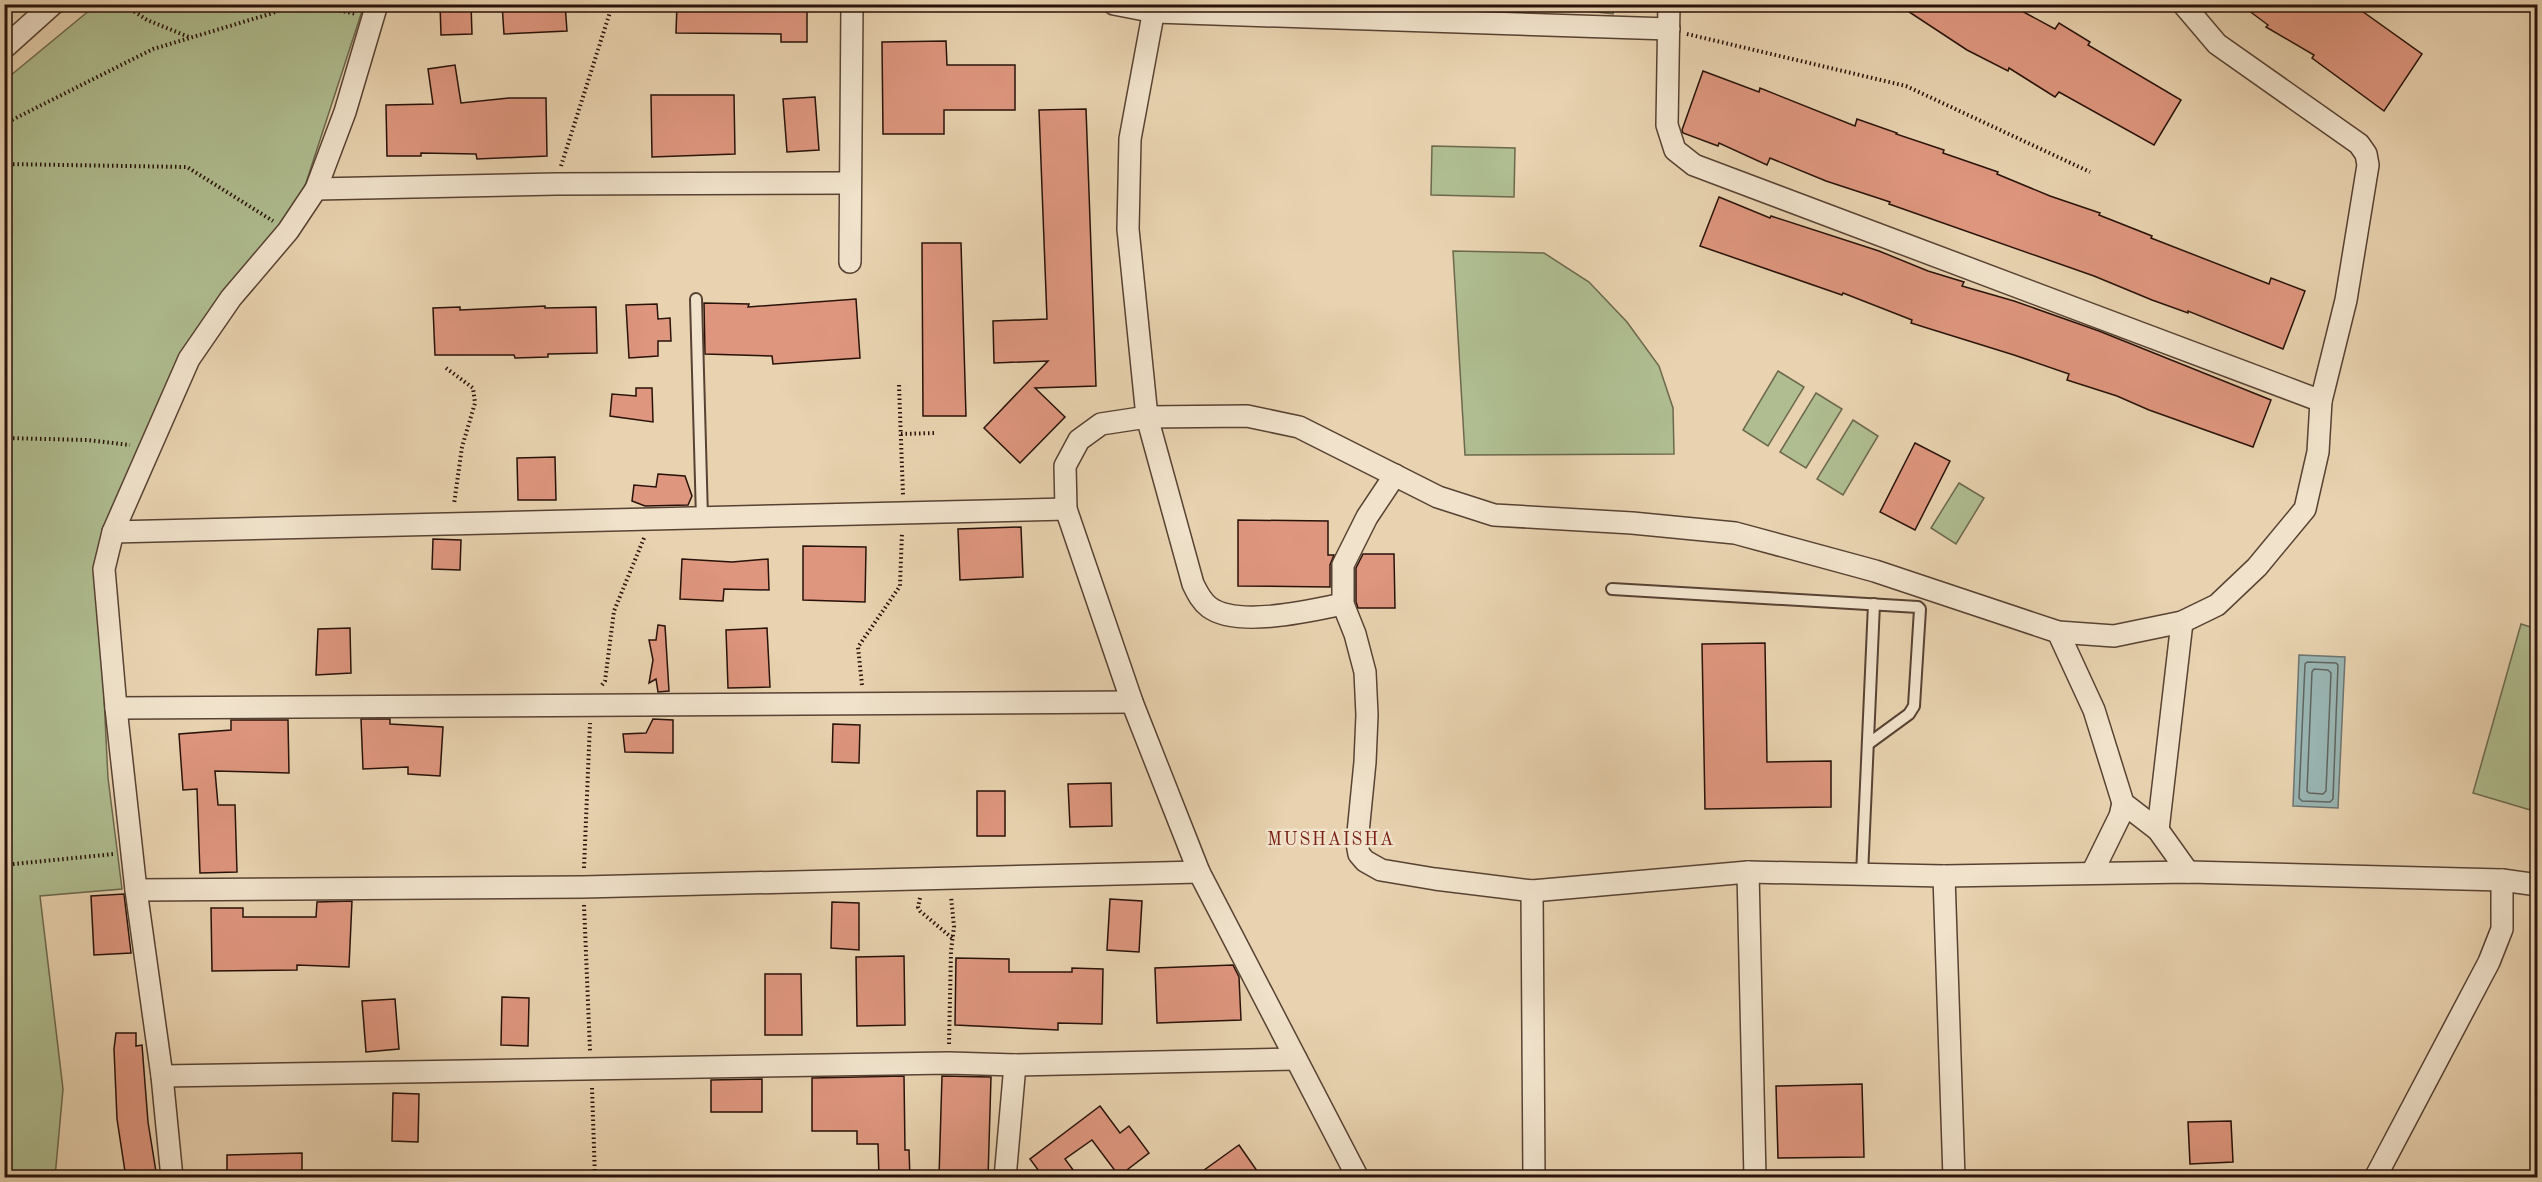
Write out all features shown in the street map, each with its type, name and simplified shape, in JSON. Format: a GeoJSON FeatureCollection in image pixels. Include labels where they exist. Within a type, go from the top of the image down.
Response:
{"type":"FeatureCollection","features":[{"type":"Feature","properties":{"kind":"street"},"geometry":{"type":"LineString","coordinates":[[4,48],[54,4]]}},
{"type":"Feature","properties":{"kind":"street"},"geometry":{"type":"LineString","coordinates":[[850,262],[852,4]]}},
{"type":"Feature","properties":{"kind":"street"},"geometry":{"type":"LineString","coordinates":[[1114,4],[1155,8],[1669,29]]}},
{"type":"Feature","properties":{"kind":"street"},"geometry":{"type":"LineString","coordinates":[[1669,4],[1667,125],[1675,150],[1694,165],[2321,400]]}},
{"type":"Feature","properties":{"kind":"street"},"geometry":{"type":"LineString","coordinates":[[1358,1178],[1199,872],[1132,702],[1066,509],[1065,466],[1079,440],[1101,424],[1147,417],[1247,416],[1299,427],[1438,496],[1494,515],[1632,523],[1735,533],[1875,571],[2058,632],[2114,636],[2182,622],[2217,605],[2257,567],[2305,509],[2318,452],[2321,400],[2346,300],[2365,190],[2366,154],[2346,134],[2217,44],[2183,4]]}},
{"type":"Feature","properties":{"kind":"street"},"geometry":{"type":"LineString","coordinates":[[1155,8],[1130,139],[1128,229],[1147,417],[1192,584],[1209,607],[1220,613],[1236,616],[1303,612],[1342,603]]}},
{"type":"Feature","properties":{"kind":"street"},"geometry":{"type":"LineString","coordinates":[[172,1178],[162,1076],[136,890],[116,708],[104,569],[113,532],[189,359],[231,298],[288,231],[316,189],[345,112],[374,11]]}},
{"type":"Feature","properties":{"kind":"street"},"geometry":{"type":"LineString","coordinates":[[316,189],[556,184],[850,183]]}},
{"type":"Feature","properties":{"kind":"street"},"geometry":{"type":"LineString","coordinates":[[1395,475],[1367,517],[1343,565],[1342,603],[1355,634],[1365,672],[1366,726],[1357,843],[1359,854],[1365,861],[1381,870],[1532,891],[1748,872],[1944,876],[2188,873],[2502,880],[2538,885]]}},
{"type":"Feature","properties":{"kind":"street"},"geometry":{"type":"LineString","coordinates":[[113,532],[1066,509]]}},
{"type":"Feature","properties":{"kind":"street"},"geometry":{"type":"LineString","coordinates":[[2158,830],[2182,622]]}},
{"type":"Feature","properties":{"kind":"street"},"geometry":{"type":"LineString","coordinates":[[2058,632],[2094,710],[2123,803],[2120,816],[2092,873]]}},
{"type":"Feature","properties":{"kind":"street"},"geometry":{"type":"LineString","coordinates":[[116,708],[1132,702]]}},
{"type":"Feature","properties":{"kind":"street"},"geometry":{"type":"LineString","coordinates":[[2123,803],[2158,830],[2188,873]]}},
{"type":"Feature","properties":{"kind":"street"},"geometry":{"type":"LineString","coordinates":[[136,890],[583,887],[1199,872]]}},
{"type":"Feature","properties":{"kind":"street"},"geometry":{"type":"LineString","coordinates":[[1748,872],[1755,1178]]}},
{"type":"Feature","properties":{"kind":"street"},"geometry":{"type":"LineString","coordinates":[[1944,876],[1954,1178]]}},
{"type":"Feature","properties":{"kind":"street"},"geometry":{"type":"LineString","coordinates":[[2375,1178],[2490,962],[2502,929],[2502,880]]}},
{"type":"Feature","properties":{"kind":"street"},"geometry":{"type":"LineString","coordinates":[[1532,891],[1534,1178]]}},
{"type":"Feature","properties":{"kind":"street"},"geometry":{"type":"LineString","coordinates":[[162,1076],[1296,1059]]}},
{"type":"Feature","properties":{"kind":"street"},"geometry":{"type":"LineString","coordinates":[[1005,1178],[1015,1065]]}},
{"type":"Feature","properties":{"kind":"lane"},"geometry":{"type":"LineString","coordinates":[[696,299],[702,518]]}},
{"type":"Feature","properties":{"kind":"lane"},"geometry":{"type":"LineString","coordinates":[[1612,589],[1914,605],[1920,609],[1914,706],[1909,714],[1868,744]]}},
{"type":"Feature","properties":{"kind":"lane"},"geometry":{"type":"LineString","coordinates":[[1862,875],[1874,604]]}},
{"type":"Feature","properties":{"kind":"path"},"geometry":{"type":"LineString","coordinates":[[123,4],[147,20],[189,37]]}},
{"type":"Feature","properties":{"kind":"path"},"geometry":{"type":"LineString","coordinates":[[4,124],[153,50],[189,37],[273,13],[287,5],[316,5],[374,11]]}},
{"type":"Feature","properties":{"kind":"path"},"geometry":{"type":"LineString","coordinates":[[556,184],[611,9]]}},
{"type":"Feature","properties":{"kind":"path"},"geometry":{"type":"LineString","coordinates":[[1669,29],[1906,86],[2090,172]]}},
{"type":"Feature","properties":{"kind":"path"},"geometry":{"type":"LineString","coordinates":[[4,164],[187,167],[288,231]]}},
{"type":"Feature","properties":{"kind":"path"},"geometry":{"type":"LineString","coordinates":[[446,368],[473,388],[475,403],[462,447],[452,523]]}},
{"type":"Feature","properties":{"kind":"path"},"geometry":{"type":"LineString","coordinates":[[864,705],[858,647],[900,586],[903,513],[899,385]]}},
{"type":"Feature","properties":{"kind":"path"},"geometry":{"type":"LineString","coordinates":[[901,434],[934,433]]}},
{"type":"Feature","properties":{"kind":"path"},"geometry":{"type":"LineString","coordinates":[[4,438],[87,440],[149,448]]}},
{"type":"Feature","properties":{"kind":"path"},"geometry":{"type":"LineString","coordinates":[[595,1178],[583,887],[591,704],[605,681],[614,611],[652,518]]}},
{"type":"Feature","properties":{"kind":"path"},"geometry":{"type":"LineString","coordinates":[[4,865],[132,853]]}},
{"type":"Feature","properties":{"kind":"path"},"geometry":{"type":"LineString","coordinates":[[946,878],[952,905],[949,1063]]}},
{"type":"Feature","properties":{"kind":"path"},"geometry":{"type":"LineString","coordinates":[[922,879],[918,908],[952,939]]}},
{"type":"Feature","properties":{"kind":"green space"},"geometry":{"type":"Polygon","coordinates":[[[1614,4],[1613,14],[1534,5],[1614,4]]]}},
{"type":"Feature","properties":{"kind":"green space"},"geometry":{"type":"Polygon","coordinates":[[[96,5],[364,5],[305,186],[277,238],[205,326],[98,577],[108,778],[122,889],[40,896],[63,1089],[55,1177],[5,1178],[5,80],[96,5]]]}},
{"type":"Feature","properties":{"kind":"green space"},"geometry":{"type":"Polygon","coordinates":[[[1432,146],[1515,148],[1514,197],[1431,195],[1432,146]]]}},
{"type":"Feature","properties":{"kind":"green space"},"geometry":{"type":"Polygon","coordinates":[[[1453,251],[1544,253],[1589,282],[1627,322],[1659,366],[1673,408],[1674,454],[1465,455],[1453,251]]]}},
{"type":"Feature","properties":{"kind":"green space"},"geometry":{"type":"Polygon","coordinates":[[[1778,371],[1804,387],[1768,446],[1743,430],[1778,371]]]}},
{"type":"Feature","properties":{"kind":"green space"},"geometry":{"type":"Polygon","coordinates":[[[1816,393],[1842,409],[1806,468],[1780,452],[1816,393]]]}},
{"type":"Feature","properties":{"kind":"green space"},"geometry":{"type":"Polygon","coordinates":[[[1853,420],[1878,436],[1843,495],[1817,479],[1853,420]]]}},
{"type":"Feature","properties":{"kind":"green space"},"geometry":{"type":"Polygon","coordinates":[[[1959,483],[1984,498],[1956,544],[1931,528],[1959,483]]]}},
{"type":"Feature","properties":{"kind":"green space"},"geometry":{"type":"Polygon","coordinates":[[[2521,624],[2537,629],[2537,812],[2473,793],[2521,624]]]}},
{"type":"Feature","properties":{"kind":"water"},"geometry":{"type":"Polygon","coordinates":[[[2299,655],[2345,657],[2338,808],[2293,806],[2299,655]]]}},
{"type":"Feature","properties":{"kind":"building"},"geometry":{"type":"Polygon","coordinates":[[[440,4],[471,4],[472,34],[441,35],[440,4]]]}},
{"type":"Feature","properties":{"kind":"building"},"geometry":{"type":"Polygon","coordinates":[[[502,4],[565,4],[567,31],[504,34],[502,4]]]}},
{"type":"Feature","properties":{"kind":"building"},"geometry":{"type":"Polygon","coordinates":[[[677,4],[807,4],[807,42],[781,42],[781,34],[676,33],[677,4]]]}},
{"type":"Feature","properties":{"kind":"building"},"geometry":{"type":"Polygon","coordinates":[[[1897,4],[2009,4],[2055,29],[2059,23],[2090,42],[2088,45],[2181,100],[2154,145],[2059,92],[2055,97],[2009,68],[2008,71],[1967,50],[1897,4]]]}},
{"type":"Feature","properties":{"kind":"building"},"geometry":{"type":"Polygon","coordinates":[[[2240,4],[2352,4],[2422,54],[2384,111],[2312,58],[2314,55],[2266,27],[2268,25],[2240,4]]]}},
{"type":"Feature","properties":{"kind":"building"},"geometry":{"type":"Polygon","coordinates":[[[946,41],[947,65],[1015,65],[1015,110],[944,110],[944,134],[883,134],[882,42],[946,41]]]}},
{"type":"Feature","properties":{"kind":"building"},"geometry":{"type":"Polygon","coordinates":[[[455,65],[461,103],[509,98],[546,98],[547,156],[477,159],[476,154],[421,153],[421,156],[387,156],[386,105],[433,104],[428,69],[455,65]]]}},
{"type":"Feature","properties":{"kind":"building"},"geometry":{"type":"Polygon","coordinates":[[[1703,71],[1759,92],[1760,88],[1855,126],[1857,119],[1944,150],[1943,153],[1998,172],[1997,174],[2050,196],[2100,213],[2099,215],[2152,236],[2151,238],[2269,284],[2271,278],[2305,291],[2283,349],[2094,276],[1889,204],[1890,202],[1826,181],[1770,158],[1767,165],[1719,143],[1718,146],[1683,133],[1682,130],[1703,71]]]}},
{"type":"Feature","properties":{"kind":"building"},"geometry":{"type":"Polygon","coordinates":[[[651,95],[734,95],[735,154],[652,157],[651,95]]]}},
{"type":"Feature","properties":{"kind":"building"},"geometry":{"type":"Polygon","coordinates":[[[815,97],[819,150],[787,152],[783,99],[815,97]]]}},
{"type":"Feature","properties":{"kind":"building"},"geometry":{"type":"Polygon","coordinates":[[[1086,109],[1096,386],[1035,388],[1065,417],[1020,463],[984,428],[1048,361],[994,363],[993,321],[1047,319],[1039,110],[1086,109]]]}},
{"type":"Feature","properties":{"kind":"building"},"geometry":{"type":"Polygon","coordinates":[[[1719,197],[1770,218],[1771,216],[1879,251],[1928,271],[1964,282],[1962,286],[2014,301],[2099,331],[2271,400],[2253,447],[2149,410],[2117,396],[2067,380],[2069,374],[1911,323],[1912,320],[1843,293],[1842,295],[1700,246],[1719,197]]]}},
{"type":"Feature","properties":{"kind":"building"},"geometry":{"type":"Polygon","coordinates":[[[922,243],[961,243],[966,416],[923,416],[922,243]]]}},
{"type":"Feature","properties":{"kind":"building"},"geometry":{"type":"Polygon","coordinates":[[[856,299],[860,358],[773,364],[772,356],[705,354],[704,303],[749,304],[748,307],[856,299]]]}},
{"type":"Feature","properties":{"kind":"building"},"geometry":{"type":"Polygon","coordinates":[[[657,304],[658,319],[670,318],[671,341],[658,341],[658,356],[629,358],[626,305],[657,304]]]}},
{"type":"Feature","properties":{"kind":"building"},"geometry":{"type":"Polygon","coordinates":[[[545,306],[545,308],[596,307],[597,353],[548,354],[548,357],[515,358],[514,355],[435,355],[433,308],[460,307],[460,310],[545,306]]]}},
{"type":"Feature","properties":{"kind":"building"},"geometry":{"type":"Polygon","coordinates":[[[636,388],[652,388],[653,422],[610,416],[612,394],[636,396],[636,388]]]}},
{"type":"Feature","properties":{"kind":"building"},"geometry":{"type":"Polygon","coordinates":[[[1915,443],[1950,461],[1915,530],[1880,512],[1915,443]]]}},
{"type":"Feature","properties":{"kind":"building"},"geometry":{"type":"Polygon","coordinates":[[[555,457],[556,500],[518,500],[517,458],[555,457]]]}},
{"type":"Feature","properties":{"kind":"building"},"geometry":{"type":"Polygon","coordinates":[[[658,474],[685,476],[692,496],[688,505],[645,506],[632,501],[634,485],[656,487],[658,474]]]}},
{"type":"Feature","properties":{"kind":"building"},"geometry":{"type":"Polygon","coordinates":[[[1238,520],[1328,521],[1328,555],[1334,555],[1330,565],[1330,587],[1238,586],[1238,520]]]}},
{"type":"Feature","properties":{"kind":"building"},"geometry":{"type":"Polygon","coordinates":[[[1021,527],[1023,577],[960,580],[958,529],[1021,527]]]}},
{"type":"Feature","properties":{"kind":"building"},"geometry":{"type":"Polygon","coordinates":[[[433,539],[461,540],[460,570],[432,569],[433,539]]]}},
{"type":"Feature","properties":{"kind":"building"},"geometry":{"type":"Polygon","coordinates":[[[803,546],[866,547],[865,602],[803,600],[803,546]]]}},
{"type":"Feature","properties":{"kind":"building"},"geometry":{"type":"Polygon","coordinates":[[[1363,554],[1394,554],[1395,608],[1358,608],[1356,568],[1363,554]]]}},
{"type":"Feature","properties":{"kind":"building"},"geometry":{"type":"Polygon","coordinates":[[[682,559],[732,562],[768,559],[769,590],[724,589],[723,601],[680,599],[682,559]]]}},
{"type":"Feature","properties":{"kind":"building"},"geometry":{"type":"Polygon","coordinates":[[[658,625],[665,626],[669,691],[658,692],[656,679],[649,683],[653,660],[649,640],[656,640],[658,625]]]}},
{"type":"Feature","properties":{"kind":"building"},"geometry":{"type":"Polygon","coordinates":[[[350,628],[351,673],[316,675],[318,629],[350,628]]]}},
{"type":"Feature","properties":{"kind":"building"},"geometry":{"type":"Polygon","coordinates":[[[767,628],[770,687],[728,688],[726,630],[767,628]]]}},
{"type":"Feature","properties":{"kind":"building"},"geometry":{"type":"Polygon","coordinates":[[[1765,643],[1767,762],[1831,761],[1831,807],[1705,809],[1702,644],[1765,643]]]}},
{"type":"Feature","properties":{"kind":"building"},"geometry":{"type":"Polygon","coordinates":[[[361,719],[390,719],[390,724],[443,727],[440,776],[408,774],[408,767],[363,769],[361,719]]]}},
{"type":"Feature","properties":{"kind":"building"},"geometry":{"type":"Polygon","coordinates":[[[653,719],[673,720],[673,753],[625,752],[623,734],[646,733],[653,719]]]}},
{"type":"Feature","properties":{"kind":"building"},"geometry":{"type":"Polygon","coordinates":[[[231,720],[288,720],[289,773],[215,771],[218,805],[235,805],[237,872],[200,873],[197,789],[183,790],[179,734],[231,730],[231,720]]]}},
{"type":"Feature","properties":{"kind":"building"},"geometry":{"type":"Polygon","coordinates":[[[833,724],[860,725],[859,763],[832,762],[833,724]]]}},
{"type":"Feature","properties":{"kind":"building"},"geometry":{"type":"Polygon","coordinates":[[[1111,783],[1112,826],[1070,827],[1068,784],[1111,783]]]}},
{"type":"Feature","properties":{"kind":"building"},"geometry":{"type":"Polygon","coordinates":[[[977,791],[1005,791],[1005,836],[977,836],[977,791]]]}},
{"type":"Feature","properties":{"kind":"building"},"geometry":{"type":"Polygon","coordinates":[[[124,894],[131,953],[94,955],[91,896],[124,894]]]}},
{"type":"Feature","properties":{"kind":"building"},"geometry":{"type":"Polygon","coordinates":[[[1110,899],[1142,901],[1139,952],[1107,950],[1110,899]]]}},
{"type":"Feature","properties":{"kind":"building"},"geometry":{"type":"Polygon","coordinates":[[[352,901],[349,967],[297,965],[297,970],[212,971],[211,908],[243,908],[243,917],[316,917],[317,902],[352,901]]]}},
{"type":"Feature","properties":{"kind":"building"},"geometry":{"type":"Polygon","coordinates":[[[832,902],[859,903],[859,950],[831,948],[832,902]]]}},
{"type":"Feature","properties":{"kind":"building"},"geometry":{"type":"Polygon","coordinates":[[[904,956],[905,1025],[857,1026],[856,957],[904,956]]]}},
{"type":"Feature","properties":{"kind":"building"},"geometry":{"type":"Polygon","coordinates":[[[956,958],[1009,959],[1009,972],[1072,972],[1072,968],[1103,969],[1102,1024],[1058,1023],[1058,1030],[955,1025],[956,958]]]}},
{"type":"Feature","properties":{"kind":"building"},"geometry":{"type":"Polygon","coordinates":[[[1233,965],[1239,977],[1241,1020],[1157,1023],[1155,968],[1233,965]]]}},
{"type":"Feature","properties":{"kind":"building"},"geometry":{"type":"Polygon","coordinates":[[[765,974],[801,974],[802,1035],[765,1035],[765,974]]]}},
{"type":"Feature","properties":{"kind":"building"},"geometry":{"type":"Polygon","coordinates":[[[502,997],[529,998],[528,1046],[501,1045],[502,997]]]}},
{"type":"Feature","properties":{"kind":"building"},"geometry":{"type":"Polygon","coordinates":[[[395,999],[399,1049],[366,1052],[362,1001],[395,999]]]}},
{"type":"Feature","properties":{"kind":"building"},"geometry":{"type":"Polygon","coordinates":[[[116,1033],[136,1033],[136,1046],[142,1045],[148,1122],[157,1178],[126,1178],[117,1119],[114,1049],[116,1033]]]}},
{"type":"Feature","properties":{"kind":"building"},"geometry":{"type":"Polygon","coordinates":[[[904,1076],[905,1150],[909,1150],[910,1178],[879,1178],[878,1144],[857,1144],[857,1131],[812,1131],[812,1078],[904,1076]]]}},
{"type":"Feature","properties":{"kind":"building"},"geometry":{"type":"Polygon","coordinates":[[[942,1076],[991,1077],[988,1178],[939,1177],[942,1076]]]}},
{"type":"Feature","properties":{"kind":"building"},"geometry":{"type":"Polygon","coordinates":[[[762,1079],[762,1112],[711,1112],[711,1080],[762,1079]]]}},
{"type":"Feature","properties":{"kind":"building"},"geometry":{"type":"Polygon","coordinates":[[[1862,1084],[1864,1157],[1778,1158],[1776,1086],[1862,1084]]]}},
{"type":"Feature","properties":{"kind":"building"},"geometry":{"type":"Polygon","coordinates":[[[393,1093],[419,1094],[418,1142],[392,1141],[393,1093]]]}},
{"type":"Feature","properties":{"kind":"building"},"geometry":{"type":"Polygon","coordinates":[[[1100,1106],[1120,1133],[1129,1126],[1149,1153],[1119,1176],[1092,1140],[1065,1159],[1079,1178],[1044,1178],[1030,1159],[1100,1106]]]}},
{"type":"Feature","properties":{"kind":"building"},"geometry":{"type":"Polygon","coordinates":[[[2231,1121],[2233,1162],[2190,1164],[2188,1122],[2231,1121]]]}},
{"type":"Feature","properties":{"kind":"building"},"geometry":{"type":"Polygon","coordinates":[[[1239,1145],[1262,1178],[1193,1178],[1239,1145]]]}},
{"type":"Feature","properties":{"kind":"building"},"geometry":{"type":"Polygon","coordinates":[[[302,1153],[302,1178],[227,1178],[227,1155],[302,1153]]]}},
{"type":"Feature","properties":{"kind":"district","name":"MUSHAISHA"},"geometry":{"type":"Point","coordinates":[1331,840]}}]}
